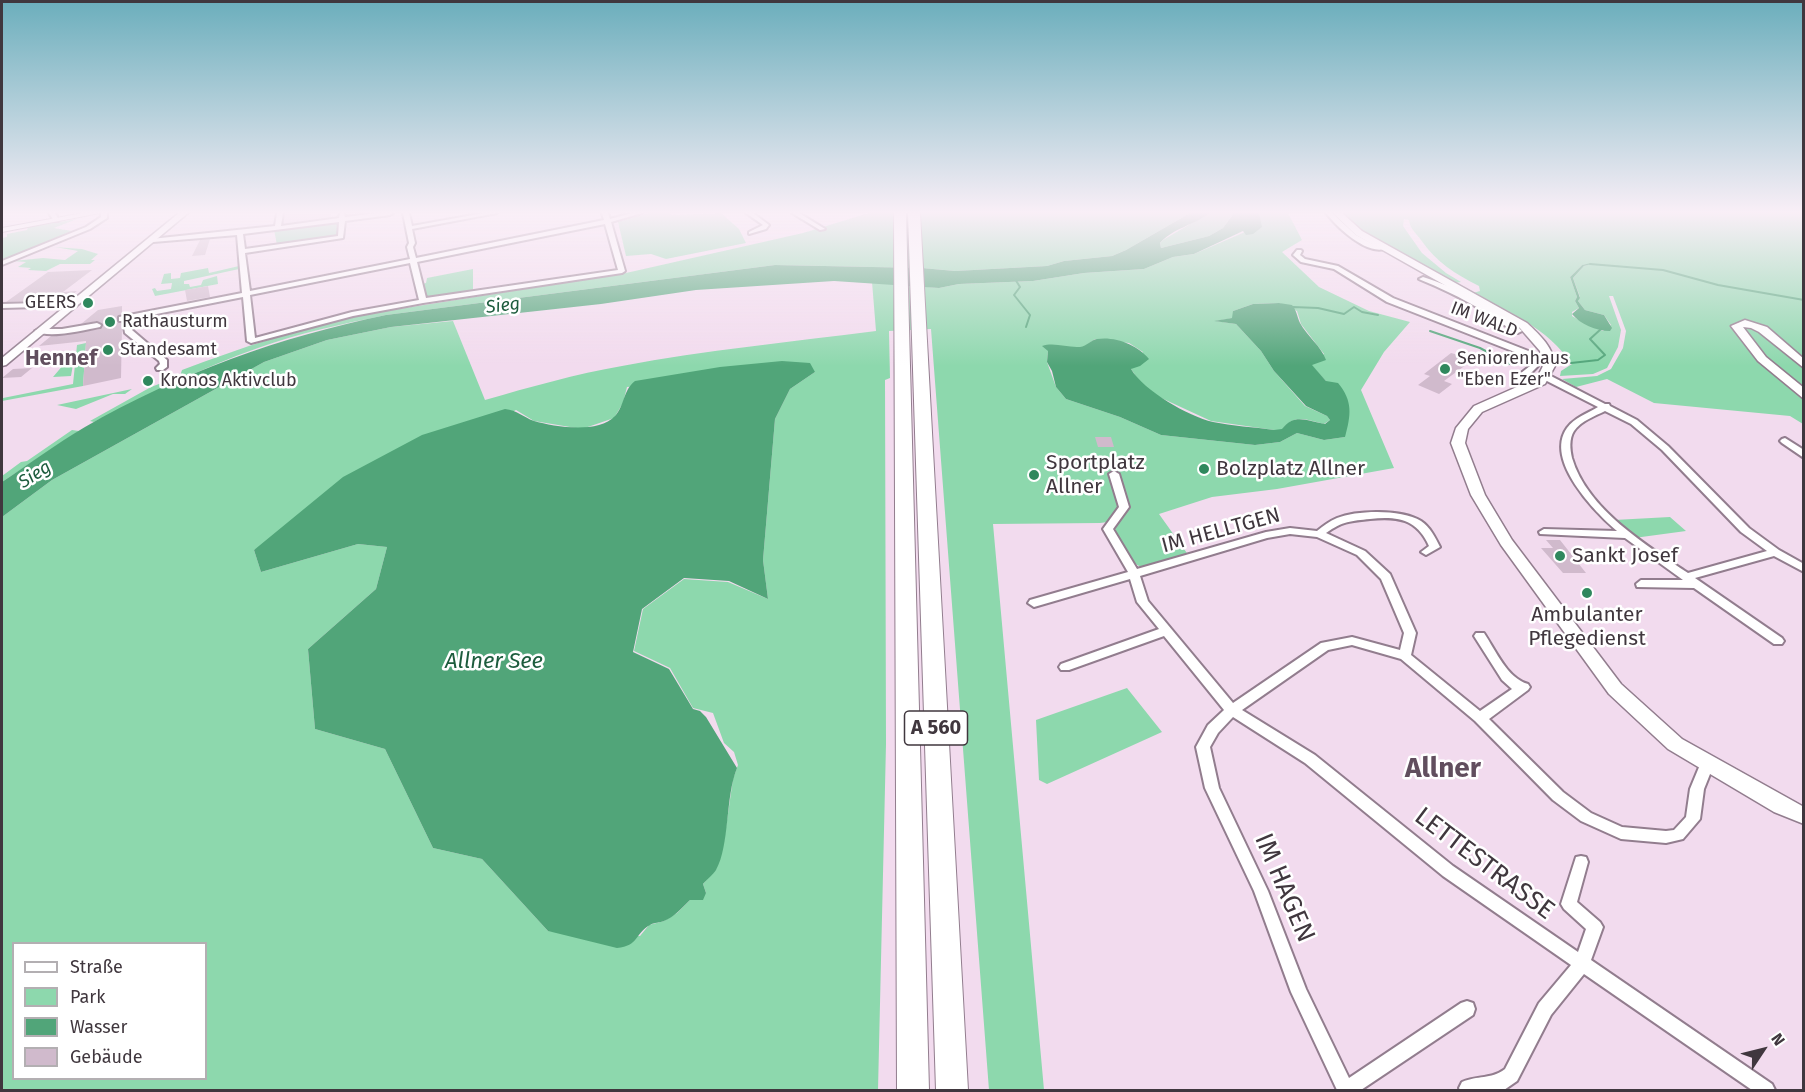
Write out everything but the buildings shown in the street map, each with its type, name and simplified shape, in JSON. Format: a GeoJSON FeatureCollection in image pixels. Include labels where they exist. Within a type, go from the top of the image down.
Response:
{"type":"FeatureCollection","features":[{"type":"Feature","properties":{"kind":"highway","name":"A 560"},"geometry":{"type":"LineString","coordinates":[[904,264],[952,1090]]}},
{"type":"Feature","properties":{"kind":"highway","name":"A 560"},"geometry":{"type":"LineString","coordinates":[[913,264],[911,369],[913,1090]]}},
{"type":"Feature","properties":{"kind":"main road"},"geometry":{"type":"LineString","coordinates":[[2,363],[123,264]]}},
{"type":"Feature","properties":{"kind":"main road"},"geometry":{"type":"LineString","coordinates":[[1411,264],[1523,325],[1546,351],[1550,365],[1543,379],[1478,409],[1461,428],[1458,443],[1479,495],[1506,542],[1615,688],[1675,744],[1781,806],[1803,816]]}},
{"type":"Feature","properties":{"kind":"main road"},"geometry":{"type":"LineString","coordinates":[[1803,365],[1765,330],[1750,324],[1736,326],[1762,359],[1803,395]]}},
{"type":"Feature","properties":{"kind":"street"},"geometry":{"type":"LineString","coordinates":[[244,264],[251,341],[352,314],[622,271],[620,264]]}},
{"type":"Feature","properties":{"kind":"street"},"geometry":{"type":"LineString","coordinates":[[160,368],[164,365],[163,360],[128,331],[124,319],[399,264]]}},
{"type":"Feature","properties":{"kind":"street"},"geometry":{"type":"LineString","coordinates":[[415,264],[423,301]]}},
{"type":"Feature","properties":{"kind":"street","name":"IM WALD"},"geometry":{"type":"LineString","coordinates":[[1319,264],[1336,267],[1390,300],[1528,354],[1534,366],[1524,375],[1543,379]]}},
{"type":"Feature","properties":{"kind":"street"},"geometry":{"type":"LineString","coordinates":[[1423,279],[1457,291],[1503,319],[1518,331]]}},
{"type":"Feature","properties":{"kind":"street"},"geometry":{"type":"LineString","coordinates":[[2,306],[73,304]]}},
{"type":"Feature","properties":{"kind":"street"},"geometry":{"type":"LineString","coordinates":[[39,331],[62,331],[97,325]]}},
{"type":"Feature","properties":{"kind":"street"},"geometry":{"type":"LineString","coordinates":[[1543,379],[1606,406],[1650,435],[1745,530],[1775,552],[1803,568]]}},
{"type":"Feature","properties":{"kind":"street"},"geometry":{"type":"LineString","coordinates":[[1606,406],[1572,428],[1565,444],[1567,460],[1579,484],[1596,507],[1625,535],[1778,640]]}},
{"type":"Feature","properties":{"kind":"street"},"geometry":{"type":"LineString","coordinates":[[1785,441],[1803,455]]}},
{"type":"Feature","properties":{"kind":"street","name":"LETTESTRASSE"},"geometry":{"type":"LineString","coordinates":[[1114,474],[1124,507],[1108,529],[1133,572],[1143,602],[1232,710],[1310,759],[1448,871],[1581,965],[1766,1090]]}},
{"type":"Feature","properties":{"kind":"street"},"geometry":{"type":"LineString","coordinates":[[1319,534],[1342,519],[1399,514],[1423,526],[1431,536],[1435,547],[1426,552]]}},
{"type":"Feature","properties":{"kind":"street","name":"IM HELLTGEN"},"geometry":{"type":"LineString","coordinates":[[1133,572],[1146,571],[1266,535],[1290,531],[1319,534],[1361,553],[1386,577],[1410,633],[1405,656]]}},
{"type":"Feature","properties":{"kind":"street"},"geometry":{"type":"LineString","coordinates":[[1544,532],[1625,535]]}},
{"type":"Feature","properties":{"kind":"street"},"geometry":{"type":"LineString","coordinates":[[1641,584],[1690,580],[1775,552]]}},
{"type":"Feature","properties":{"kind":"street"},"geometry":{"type":"LineString","coordinates":[[1034,603],[1133,572]]}},
{"type":"Feature","properties":{"kind":"street"},"geometry":{"type":"LineString","coordinates":[[1065,667],[1166,631]]}},
{"type":"Feature","properties":{"kind":"street"},"geometry":{"type":"LineString","coordinates":[[1480,636],[1506,677],[1522,688],[1480,718]]}},
{"type":"Feature","properties":{"kind":"street"},"geometry":{"type":"LineString","coordinates":[[1232,710],[1325,646],[1352,641],[1405,656],[1480,718],[1558,796],[1586,817],[1621,833],[1666,837],[1678,835],[1693,819],[1697,789],[1707,764]]}},
{"type":"Feature","properties":{"kind":"street","name":"IM HAGEN"},"geometry":{"type":"LineString","coordinates":[[1232,710],[1213,729],[1203,747],[1212,788],[1261,891],[1299,992],[1346,1090],[1467,1009]]}},
{"type":"Feature","properties":{"kind":"street"},"geometry":{"type":"LineString","coordinates":[[1468,1088],[1499,1084],[1511,1075],[1545,1009],[1581,965],[1595,927],[1569,904],[1581,862]]}},
{"type":"Feature","properties":{"kind":"green space"},"geometry":{"type":"Polygon","coordinates":[[[23,264],[90,264],[60,264],[46,271],[18,267],[23,264]]]}},
{"type":"Feature","properties":{"kind":"green space"},"geometry":{"type":"Polygon","coordinates":[[[666,264],[1054,264],[955,271],[922,268],[775,265],[386,315],[305,333],[258,348],[195,373],[94,422],[90,421],[151,387],[180,376],[182,370],[293,332],[361,315],[626,273],[666,264]]]}},
{"type":"Feature","properties":{"kind":"green space"},"geometry":{"type":"Polygon","coordinates":[[[1156,264],[1295,264],[1319,287],[1369,311],[1410,322],[1384,352],[1361,390],[1394,468],[1277,489],[1212,497],[1159,514],[1189,556],[1144,567],[1131,561],[1115,534],[1116,521],[993,524],[1044,1090],[989,1090],[931,329],[889,331],[890,378],[885,380],[886,744],[878,1090],[2,1090],[2,517],[52,480],[264,362],[327,340],[391,327],[453,321],[485,400],[570,377],[654,360],[876,331],[872,282],[939,288],[959,284],[1033,281],[1084,273],[1144,269],[1156,264]],[[1279,303],[1253,304],[1233,311],[1233,318],[1216,321],[1236,324],[1305,406],[1327,416],[1330,420],[1324,424],[1301,419],[1292,421],[1282,430],[1274,430],[1211,421],[1157,396],[1140,382],[1131,369],[1143,352],[1129,343],[1095,339],[1084,347],[1048,351],[1047,362],[1056,387],[1066,399],[1120,417],[1161,435],[1255,445],[1280,442],[1297,433],[1324,440],[1345,437],[1326,381],[1311,365],[1324,354],[1301,324],[1297,311],[1279,303]],[[815,372],[627,387],[623,403],[614,418],[582,429],[534,421],[516,410],[254,550],[261,572],[358,544],[387,547],[376,589],[308,649],[315,729],[385,749],[433,848],[482,859],[548,931],[640,936],[649,925],[664,921],[677,913],[690,900],[706,893],[703,884],[716,869],[724,841],[733,779],[738,765],[734,752],[724,743],[713,713],[693,708],[670,668],[634,651],[643,609],[684,579],[728,582],[768,599],[763,560],[775,419],[790,389],[815,372]]]}},
{"type":"Feature","properties":{"kind":"green space"},"geometry":{"type":"Polygon","coordinates":[[[1419,264],[1435,264],[1461,282],[1454,283],[1419,264]]]}},
{"type":"Feature","properties":{"kind":"green space"},"geometry":{"type":"Polygon","coordinates":[[[1444,264],[1803,264],[1803,424],[1790,416],[1654,403],[1607,379],[1576,387],[1562,379],[1597,376],[1611,369],[1623,348],[1626,331],[1613,296],[1609,296],[1621,330],[1618,347],[1607,368],[1593,374],[1560,376],[1561,371],[1572,364],[1562,351],[1527,322],[1473,293],[1480,291],[1479,286],[1444,264]],[[1591,264],[1582,265],[1570,277],[1577,297],[1575,301],[1579,308],[1572,312],[1572,316],[1603,331],[1611,325],[1604,315],[1585,310],[1578,301],[1580,297],[1573,278],[1584,266],[1591,264]]]}},
{"type":"Feature","properties":{"kind":"green space"},"geometry":{"type":"Polygon","coordinates":[[[239,266],[239,269],[184,281],[184,284],[189,284],[190,287],[201,285],[203,280],[217,276],[218,284],[155,296],[152,289],[155,288],[157,291],[171,289],[172,283],[161,284],[164,274],[171,273],[171,279],[180,278],[181,273],[208,268],[209,273],[239,266]]]}},
{"type":"Feature","properties":{"kind":"green space"},"geometry":{"type":"Polygon","coordinates":[[[473,269],[473,290],[428,298],[424,293],[422,284],[426,283],[427,278],[473,269]]]}},
{"type":"Feature","properties":{"kind":"green space"},"geometry":{"type":"Polygon","coordinates":[[[86,343],[83,386],[2,401],[3,398],[73,384],[77,345],[86,343]]]}},
{"type":"Feature","properties":{"kind":"green space"},"geometry":{"type":"Polygon","coordinates":[[[75,353],[71,376],[53,377],[64,364],[38,365],[49,355],[75,353]]]}},
{"type":"Feature","properties":{"kind":"green space"},"geometry":{"type":"Polygon","coordinates":[[[132,389],[125,394],[113,394],[76,409],[57,405],[132,389]]]}},
{"type":"Feature","properties":{"kind":"green space"},"geometry":{"type":"Polygon","coordinates":[[[72,430],[79,431],[2,482],[2,476],[72,430]]]}},
{"type":"Feature","properties":{"kind":"green space"},"geometry":{"type":"Polygon","coordinates":[[[1670,517],[1686,531],[1634,538],[1614,520],[1670,517]]]}},
{"type":"Feature","properties":{"kind":"green space"},"geometry":{"type":"Polygon","coordinates":[[[1127,688],[1162,732],[1047,784],[1039,780],[1036,720],[1127,688]]]}},
{"type":"Feature","properties":{"kind":"water","name":"Sieg"},"geometry":{"type":"Polygon","coordinates":[[[1054,264],[1156,264],[1144,269],[1084,273],[1033,281],[959,284],[939,288],[834,281],[696,290],[601,304],[391,327],[327,340],[264,362],[52,480],[2,517],[2,482],[85,427],[157,390],[231,359],[346,324],[386,315],[775,265],[922,268],[955,271],[1054,264]]]}},
{"type":"Feature","properties":{"kind":"water"},"geometry":{"type":"Polygon","coordinates":[[[1592,264],[1584,266],[1573,278],[1580,298],[1578,301],[1585,310],[1604,315],[1612,328],[1610,331],[1589,326],[1572,314],[1579,308],[1575,301],[1577,297],[1570,277],[1582,265],[1592,264]]]}},
{"type":"Feature","properties":{"kind":"water"},"geometry":{"type":"Polygon","coordinates":[[[1253,304],[1292,305],[1303,328],[1324,355],[1326,360],[1312,365],[1326,381],[1338,383],[1346,396],[1349,422],[1345,437],[1324,440],[1297,433],[1280,442],[1255,445],[1161,435],[1120,417],[1066,399],[1056,387],[1047,362],[1048,351],[1042,346],[1080,347],[1104,338],[1126,343],[1149,359],[1131,369],[1146,386],[1179,408],[1213,422],[1274,430],[1282,429],[1296,420],[1325,424],[1330,420],[1327,416],[1306,406],[1236,324],[1214,321],[1232,318],[1233,311],[1253,304]]]}},
{"type":"Feature","properties":{"kind":"water","name":"Allner See"},"geometry":{"type":"Polygon","coordinates":[[[782,361],[810,363],[815,372],[790,389],[775,419],[763,560],[768,599],[729,581],[684,578],[642,609],[633,652],[669,669],[693,709],[700,711],[706,717],[737,768],[720,860],[715,872],[703,884],[706,893],[703,900],[690,900],[671,917],[645,928],[629,945],[617,948],[548,931],[482,859],[433,848],[385,749],[315,729],[308,649],[376,589],[387,547],[358,544],[261,572],[254,550],[343,477],[422,435],[505,409],[517,412],[534,421],[553,425],[576,428],[598,425],[608,422],[615,416],[628,389],[635,381],[720,367],[782,361]]]}},
{"type":"Feature","properties":{"kind":"waterway"},"geometry":{"type":"LineString","coordinates":[[1590,264],[1663,270],[1718,285],[1804,300]]}},
{"type":"Feature","properties":{"kind":"waterway"},"geometry":{"type":"LineString","coordinates":[[1015,279],[1020,287],[1014,295],[1030,315],[1026,327]]}},
{"type":"Feature","properties":{"kind":"waterway"},"geometry":{"type":"LineString","coordinates":[[1291,310],[1293,307],[1318,308],[1344,314],[1354,307],[1362,312],[1378,315]]}},
{"type":"Feature","properties":{"kind":"waterway"},"geometry":{"type":"LineString","coordinates":[[1571,363],[1598,360],[1605,355],[1590,339],[1601,329]]}},
{"type":"Feature","properties":{"kind":"waterway"},"geometry":{"type":"LineString","coordinates":[[1430,331],[1480,348],[1510,364],[1526,364]]}},
{"type":"Feature","properties":{"kind":"tunnel"},"geometry":{"type":"LineString","coordinates":[[97,325],[122,319]]}},
{"type":"Feature","properties":{"kind":"place","name":"GEERS"},"geometry":{"type":"Point","coordinates":[88,303]}},
{"type":"Feature","properties":{"kind":"place","name":"Rathausturm"},"geometry":{"type":"Point","coordinates":[110,322]}},
{"type":"Feature","properties":{"kind":"place","name":"Standesamt"},"geometry":{"type":"Point","coordinates":[108,350]}},
{"type":"Feature","properties":{"kind":"place","name":"Seniorenhaus \"Eben Ezer\""},"geometry":{"type":"Point","coordinates":[1445,369]}},
{"type":"Feature","properties":{"kind":"place","name":"Kronos Aktivclub"},"geometry":{"type":"Point","coordinates":[148,381]}},
{"type":"Feature","properties":{"kind":"place","name":"Bolzplatz Allner"},"geometry":{"type":"Point","coordinates":[1204,469]}},
{"type":"Feature","properties":{"kind":"place","name":"Sportplatz Allner"},"geometry":{"type":"Point","coordinates":[1034,475]}},
{"type":"Feature","properties":{"kind":"place","name":"Sankt Josef"},"geometry":{"type":"Point","coordinates":[1560,556]}},
{"type":"Feature","properties":{"kind":"place","name":"Ambulanter Pflegedienst"},"geometry":{"type":"Point","coordinates":[1587,593]}},
{"type":"Feature","properties":{"kind":"district","name":"Hennef"},"geometry":{"type":"Point","coordinates":[61,359]}},
{"type":"Feature","properties":{"kind":"district","name":"Allner"},"geometry":{"type":"Point","coordinates":[1443,769]}}]}
